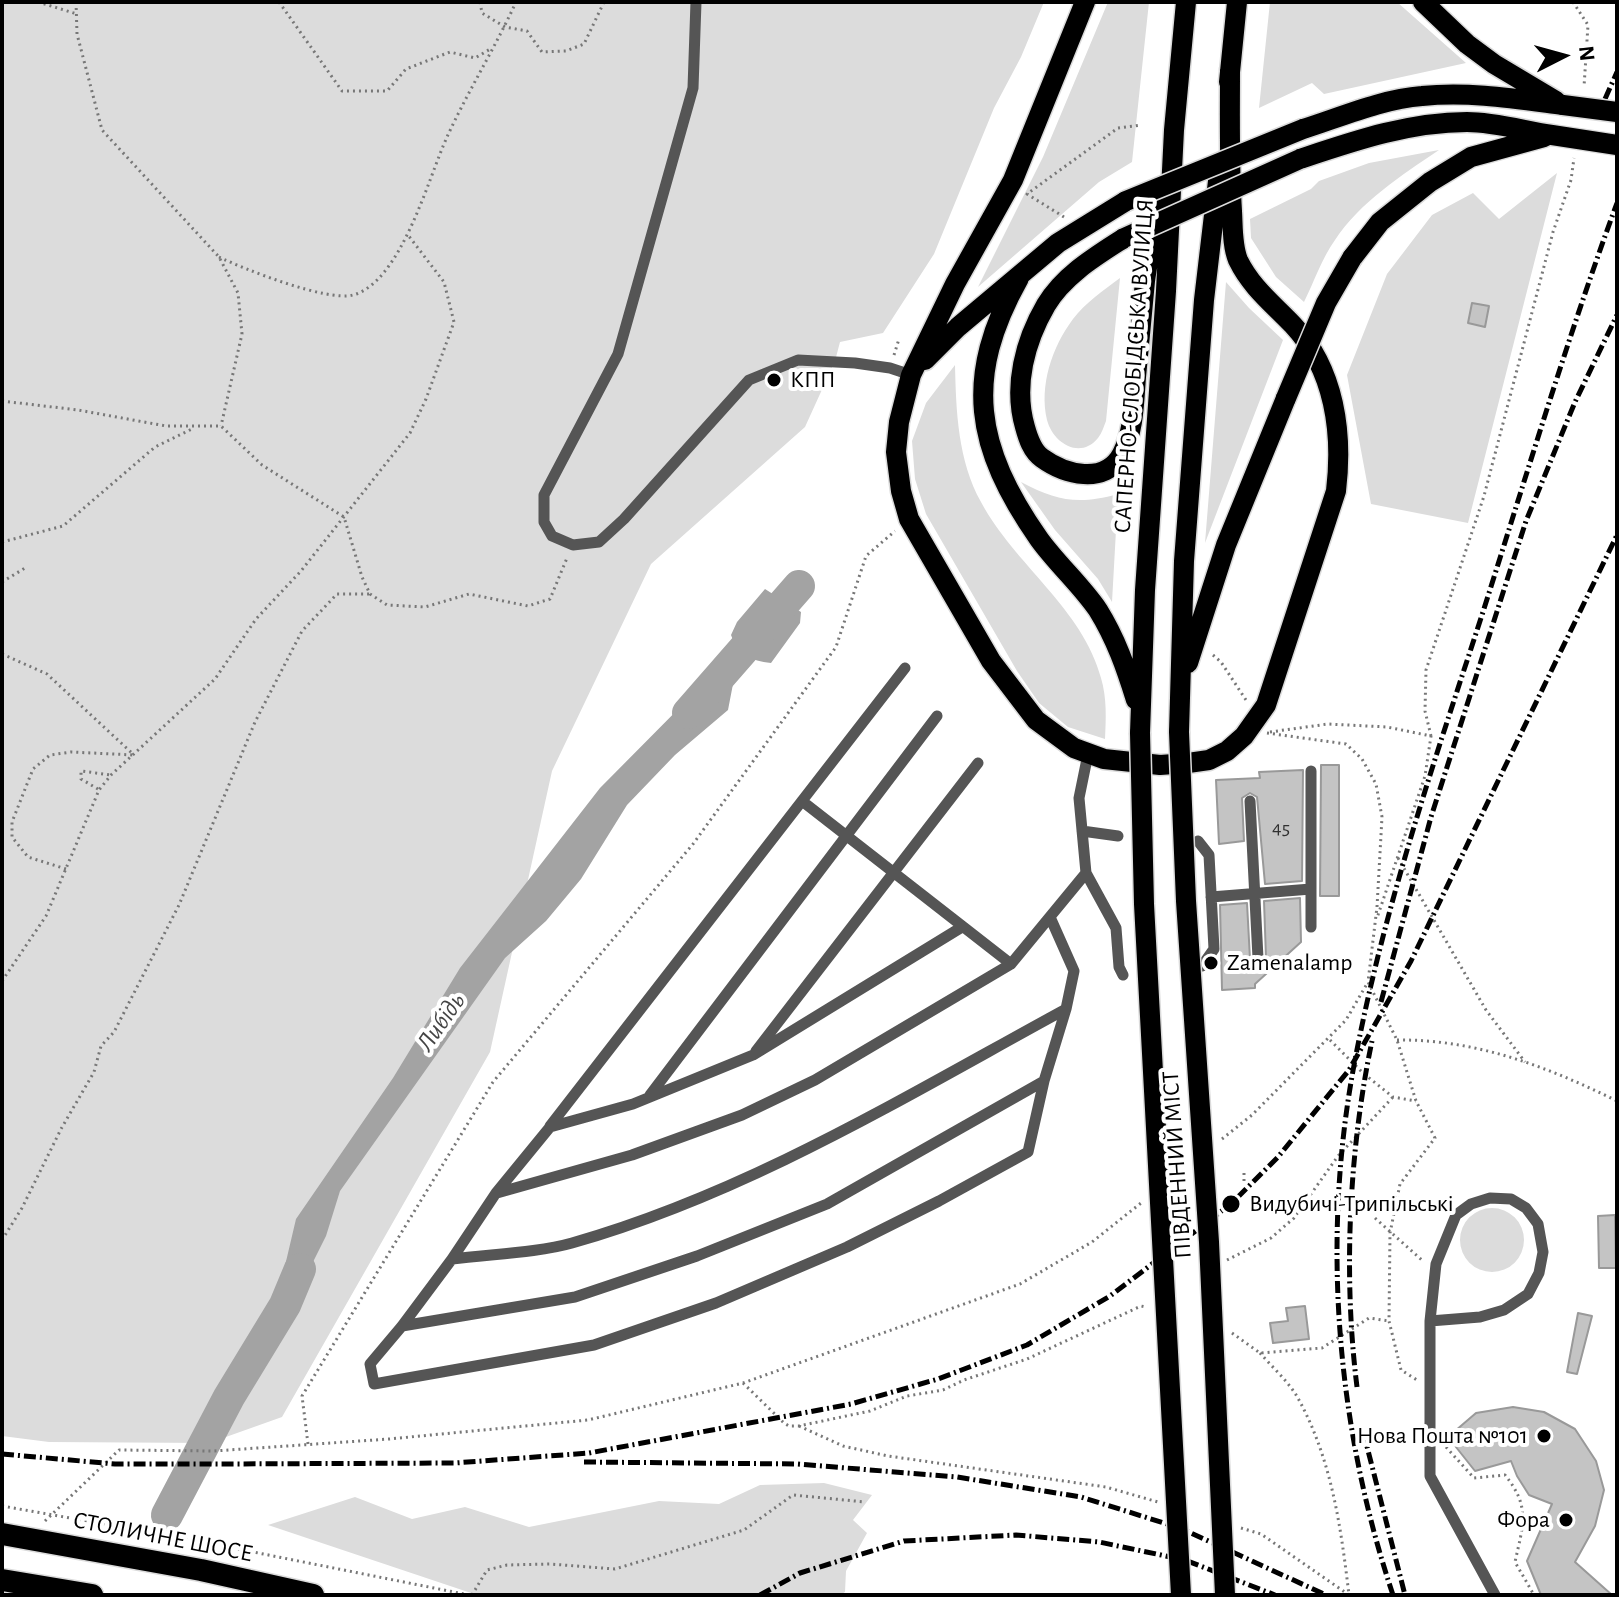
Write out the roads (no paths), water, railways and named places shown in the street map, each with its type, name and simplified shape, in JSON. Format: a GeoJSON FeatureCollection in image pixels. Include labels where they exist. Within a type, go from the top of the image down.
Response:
{"type":"FeatureCollection","features":[{"type":"Feature","properties":{"kind":"highway","name":"СТОЛИЧНЕ ШОСЕ"},"geometry":{"type":"LineString","coordinates":[[2,1534],[201,1570],[313,1595]]}},
{"type":"Feature","properties":{"kind":"highway"},"geometry":{"type":"LineString","coordinates":[[2,1580],[92,1595]]}},
{"type":"Feature","properties":{"kind":"main road"},"geometry":{"type":"LineString","coordinates":[[1085,2],[1013,180],[955,284],[911,375],[899,422],[896,452],[901,491],[909,519],[991,661],[1021,703],[1046,728],[1074,748],[1132,763],[1209,760],[1227,751],[1244,736],[1266,705],[1336,491],[1339,462],[1337,422],[1329,385],[1295,328],[1266,300],[1237,257],[1230,178],[1230,70]]}},
{"type":"Feature","properties":{"kind":"main road","name":"САПЕРНО-СЛОБІДСЬКА ВУЛИЦЯ"},"geometry":{"type":"LineString","coordinates":[[1140,724],[1145,590],[1174,130],[1186,2]]}},
{"type":"Feature","properties":{"kind":"main road"},"geometry":{"type":"LineString","coordinates":[[1179,693],[1184,561],[1204,300],[1237,2]]}},
{"type":"Feature","properties":{"kind":"main road"},"geometry":{"type":"LineString","coordinates":[[1423,2],[1476,51],[1563,105]]}},
{"type":"Feature","properties":{"kind":"main road"},"geometry":{"type":"LineString","coordinates":[[911,375],[958,327],[1058,243],[1126,201],[1303,129],[1377,105],[1420,96],[1460,94],[1617,112]]}},
{"type":"Feature","properties":{"kind":"main road"},"geometry":{"type":"LineString","coordinates":[[1174,130],[1146,276],[1131,430],[1121,457],[1109,468],[1073,475],[1056,469],[1037,454],[1028,438],[1020,409],[1020,379],[1028,346],[1046,304],[1086,262],[1124,238],[1300,159],[1369,136],[1422,126],[1469,122],[1617,145]]}},
{"type":"Feature","properties":{"kind":"main road"},"geometry":{"type":"LineString","coordinates":[[1179,693],[1226,545],[1326,303],[1352,258],[1380,222],[1430,182],[1471,157],[1552,135]]}},
{"type":"Feature","properties":{"kind":"main road"},"geometry":{"type":"LineString","coordinates":[[986,352],[999,313],[1019,278]]}},
{"type":"Feature","properties":{"kind":"main road"},"geometry":{"type":"LineString","coordinates":[[958,327],[976,325],[985,332],[982,402],[987,439],[1003,478],[1039,540],[1096,608],[1109,630],[1122,655],[1140,724]]}},
{"type":"Feature","properties":{"kind":"main road","name":"ПІВДЕННИЙ МІСТ"},"geometry":{"type":"LineString","coordinates":[[1179,693],[1186,901],[1209,1242],[1225,1595]]}},
{"type":"Feature","properties":{"kind":"main road","name":"ПІВДЕННИЙ МІСТ"},"geometry":{"type":"LineString","coordinates":[[1140,724],[1144,904],[1181,1595]]}},
{"type":"Feature","properties":{"kind":"lane"},"geometry":{"type":"LineString","coordinates":[[696,2],[693,88],[618,354],[544,495],[544,522],[552,536],[573,545],[599,542],[624,519],[749,380],[798,360],[866,364],[911,375]]}},
{"type":"Feature","properties":{"kind":"lane"},"geometry":{"type":"LineString","coordinates":[[905,668],[496,1193],[452,1259],[370,1364],[374,1384],[594,1345],[716,1303],[847,1247],[1028,1152],[1074,971],[1050,917]]}},
{"type":"Feature","properties":{"kind":"lane"},"geometry":{"type":"LineString","coordinates":[[649,1097],[937,716]]}},
{"type":"Feature","properties":{"kind":"lane"},"geometry":{"type":"LineString","coordinates":[[1088,754],[1079,798],[1086,873],[1116,928],[1119,967],[1123,975]]}},
{"type":"Feature","properties":{"kind":"lane"},"geometry":{"type":"LineString","coordinates":[[753,1055],[978,763]]}},
{"type":"Feature","properties":{"kind":"lane"},"geometry":{"type":"LineString","coordinates":[[1311,771],[1311,927]]}},
{"type":"Feature","properties":{"kind":"lane"},"geometry":{"type":"LineString","coordinates":[[802,801],[1011,964]]}},
{"type":"Feature","properties":{"kind":"lane"},"geometry":{"type":"LineString","coordinates":[[1250,801],[1258,958]]}},
{"type":"Feature","properties":{"kind":"lane"},"geometry":{"type":"LineString","coordinates":[[1082,831],[1118,836]]}},
{"type":"Feature","properties":{"kind":"lane"},"geometry":{"type":"LineString","coordinates":[[1198,841],[1209,855],[1214,949],[1202,966]]}},
{"type":"Feature","properties":{"kind":"lane"},"geometry":{"type":"LineString","coordinates":[[496,1193],[632,1155],[742,1115],[815,1080],[1011,964],[1086,873]]}},
{"type":"Feature","properties":{"kind":"lane"},"geometry":{"type":"LineString","coordinates":[[1211,897],[1311,889]]}},
{"type":"Feature","properties":{"kind":"lane"},"geometry":{"type":"LineString","coordinates":[[550,1127],[649,1097],[753,1055],[962,927]]}},
{"type":"Feature","properties":{"kind":"lane"},"geometry":{"type":"LineString","coordinates":[[452,1259],[570,1244],[716,1193],[825,1141],[1066,1009]]}},
{"type":"Feature","properties":{"kind":"lane"},"geometry":{"type":"LineString","coordinates":[[402,1326],[575,1297],[697,1256],[827,1204],[1044,1081]]}},
{"type":"Feature","properties":{"kind":"lane"},"geometry":{"type":"LineString","coordinates":[[1430,1321],[1480,1317],[1504,1310],[1528,1294],[1539,1273],[1543,1252],[1538,1224],[1526,1208],[1511,1199],[1490,1198],[1471,1204],[1456,1215],[1435,1272],[1430,1321],[1430,1476],[1495,1595]]}},
{"type":"Feature","properties":{"kind":"water"},"geometry":{"type":"Polygon","coordinates":[[[765,589],[801,612],[800,623],[771,663],[746,655],[731,635],[737,622],[765,589]]]}},
{"type":"Feature","properties":{"kind":"water"},"geometry":{"type":"Polygon","coordinates":[[[705,682],[733,684],[728,710],[675,755],[627,805],[581,879],[546,921],[505,958],[340,1191],[326,1236],[287,1314],[276,1304],[296,1219],[393,1078],[460,968],[600,788],[705,682]]]}},
{"type":"Feature","properties":{"kind":"waterway","name":"Либідь"},"geometry":{"type":"LineString","coordinates":[[688,713],[799,586]]}},
{"type":"Feature","properties":{"kind":"waterway","name":"Либідь"},"geometry":{"type":"LineString","coordinates":[[167,1515],[229,1397],[285,1305],[300,1269]]}},
{"type":"Feature","properties":{"kind":"railway"},"geometry":{"type":"LineString","coordinates":[[1605,99],[1617,72]]}},
{"type":"Feature","properties":{"kind":"railway"},"geometry":{"type":"LineString","coordinates":[[1393,1595],[1358,1464],[1340,1330],[1337,1262],[1339,1194],[1355,1060],[1380,947],[1411,836],[1564,357],[1617,203]]}},
{"type":"Feature","properties":{"kind":"railway"},"geometry":{"type":"LineString","coordinates":[[1381,1002],[1431,817],[1526,521],[1575,402],[1617,315]]}},
{"type":"Feature","properties":{"kind":"railway"},"geometry":{"type":"LineString","coordinates":[[2,1454],[115,1464],[219,1464],[455,1463],[589,1453],[851,1404],[938,1379],[1027,1345],[1110,1296],[1231,1204],[1278,1157],[1349,1070],[1411,961],[1617,535]]}},
{"type":"Feature","properties":{"kind":"railway"},"geometry":{"type":"LineString","coordinates":[[1357,1387],[1350,1301],[1351,1213],[1358,1125],[1372,1041]]}},
{"type":"Feature","properties":{"kind":"railway"},"geometry":{"type":"LineString","coordinates":[[1363,1431],[1405,1595]]}},
{"type":"Feature","properties":{"kind":"railway"},"geometry":{"type":"LineString","coordinates":[[584,1462],[797,1464],[957,1477],[1081,1497],[1180,1528],[1326,1595]]}},
{"type":"Feature","properties":{"kind":"railway"},"geometry":{"type":"LineString","coordinates":[[760,1595],[800,1573],[904,1541],[1016,1535],[1099,1542],[1185,1560],[1275,1595]]}},
{"type":"Feature","properties":{"kind":"place","name":"КПП"},"geometry":{"type":"Point","coordinates":[774,380]}},
{"type":"Feature","properties":{"kind":"place","name":"Zamenalamp"},"geometry":{"type":"Point","coordinates":[1211,963]}},
{"type":"Feature","properties":{"kind":"place","name":"Видубичі-Трипільські"},"geometry":{"type":"Point","coordinates":[1231,1204]}},
{"type":"Feature","properties":{"kind":"place","name":"Нова Пошта №101"},"geometry":{"type":"Point","coordinates":[1544,1436]}},
{"type":"Feature","properties":{"kind":"place","name":"Фора"},"geometry":{"type":"Point","coordinates":[1566,1520]}}]}
